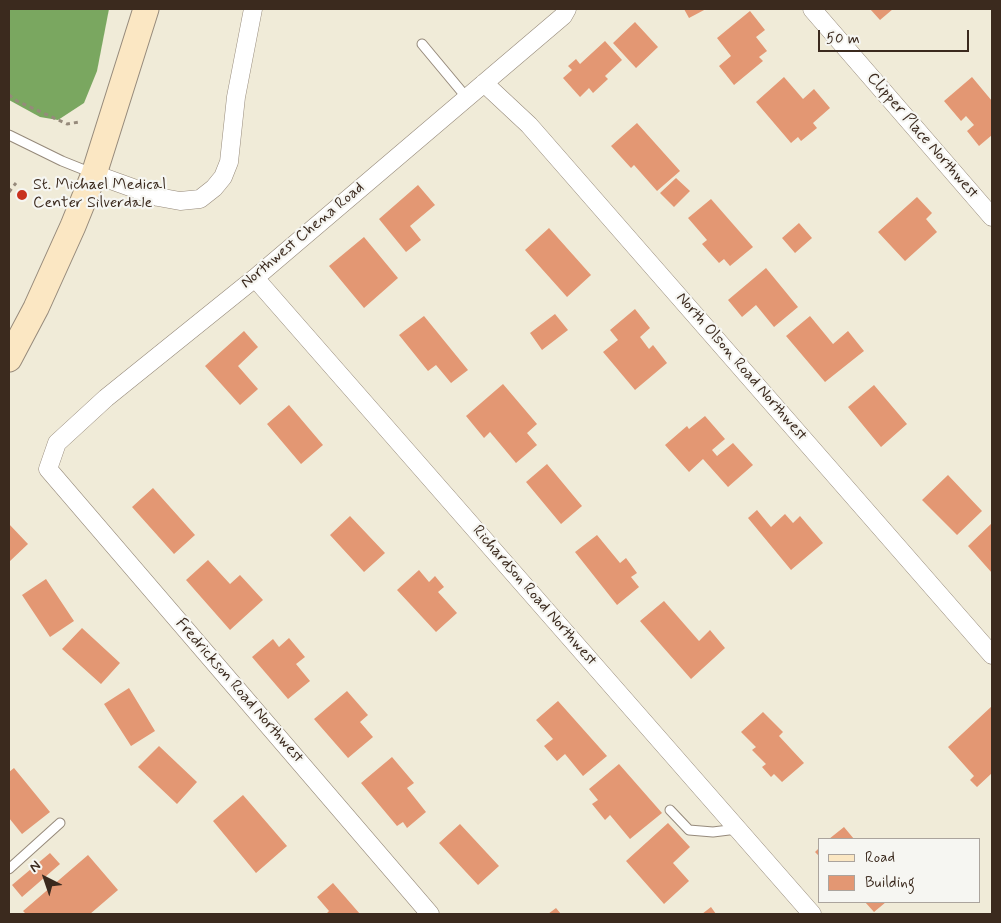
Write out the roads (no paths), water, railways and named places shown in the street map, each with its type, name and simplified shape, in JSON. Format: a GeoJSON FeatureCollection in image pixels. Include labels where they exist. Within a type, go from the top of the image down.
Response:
{"type":"FeatureCollection","features":[{"type":"Feature","properties":{"kind":"main road"},"geometry":{"type":"LineString","coordinates":[[9,359],[36,308],[94,174],[146,9]]}},
{"type":"Feature","properties":{"kind":"street"},"geometry":{"type":"LineString","coordinates":[[94,174],[158,197],[180,201],[200,199],[214,188],[223,177],[229,162],[236,97],[253,9]]}},
{"type":"Feature","properties":{"kind":"street","name":"Northwest Chena Road"},"geometry":{"type":"LineString","coordinates":[[48,469],[57,443],[106,398],[255,278],[468,98],[563,16],[567,9]]}},
{"type":"Feature","properties":{"kind":"street","name":"Clipper Place Northwest"},"geometry":{"type":"LineString","coordinates":[[812,9],[992,217]]}},
{"type":"Feature","properties":{"kind":"street","name":"North Olson Road Northwest"},"geometry":{"type":"LineString","coordinates":[[484,83],[535,132],[992,655]]}},
{"type":"Feature","properties":{"kind":"street","name":"Richardson Road Northwest"},"geometry":{"type":"LineString","coordinates":[[255,278],[812,914]]}},
{"type":"Feature","properties":{"kind":"street","name":"Fredrickson Road Northwest"},"geometry":{"type":"LineString","coordinates":[[48,469],[430,914]]}},
{"type":"Feature","properties":{"kind":"lane"},"geometry":{"type":"LineString","coordinates":[[422,44],[468,98]]}},
{"type":"Feature","properties":{"kind":"lane"},"geometry":{"type":"LineString","coordinates":[[9,135],[62,161],[94,174]]}},
{"type":"Feature","properties":{"kind":"lane"},"geometry":{"type":"LineString","coordinates":[[670,810],[689,830],[713,832],[737,829]]}},
{"type":"Feature","properties":{"kind":"lane"},"geometry":{"type":"LineString","coordinates":[[9,869],[60,823]]}},
{"type":"Feature","properties":{"kind":"place","name":"St. Michael Medical Center Silverdale"},"geometry":{"type":"Point","coordinates":[22,195]}}]}
